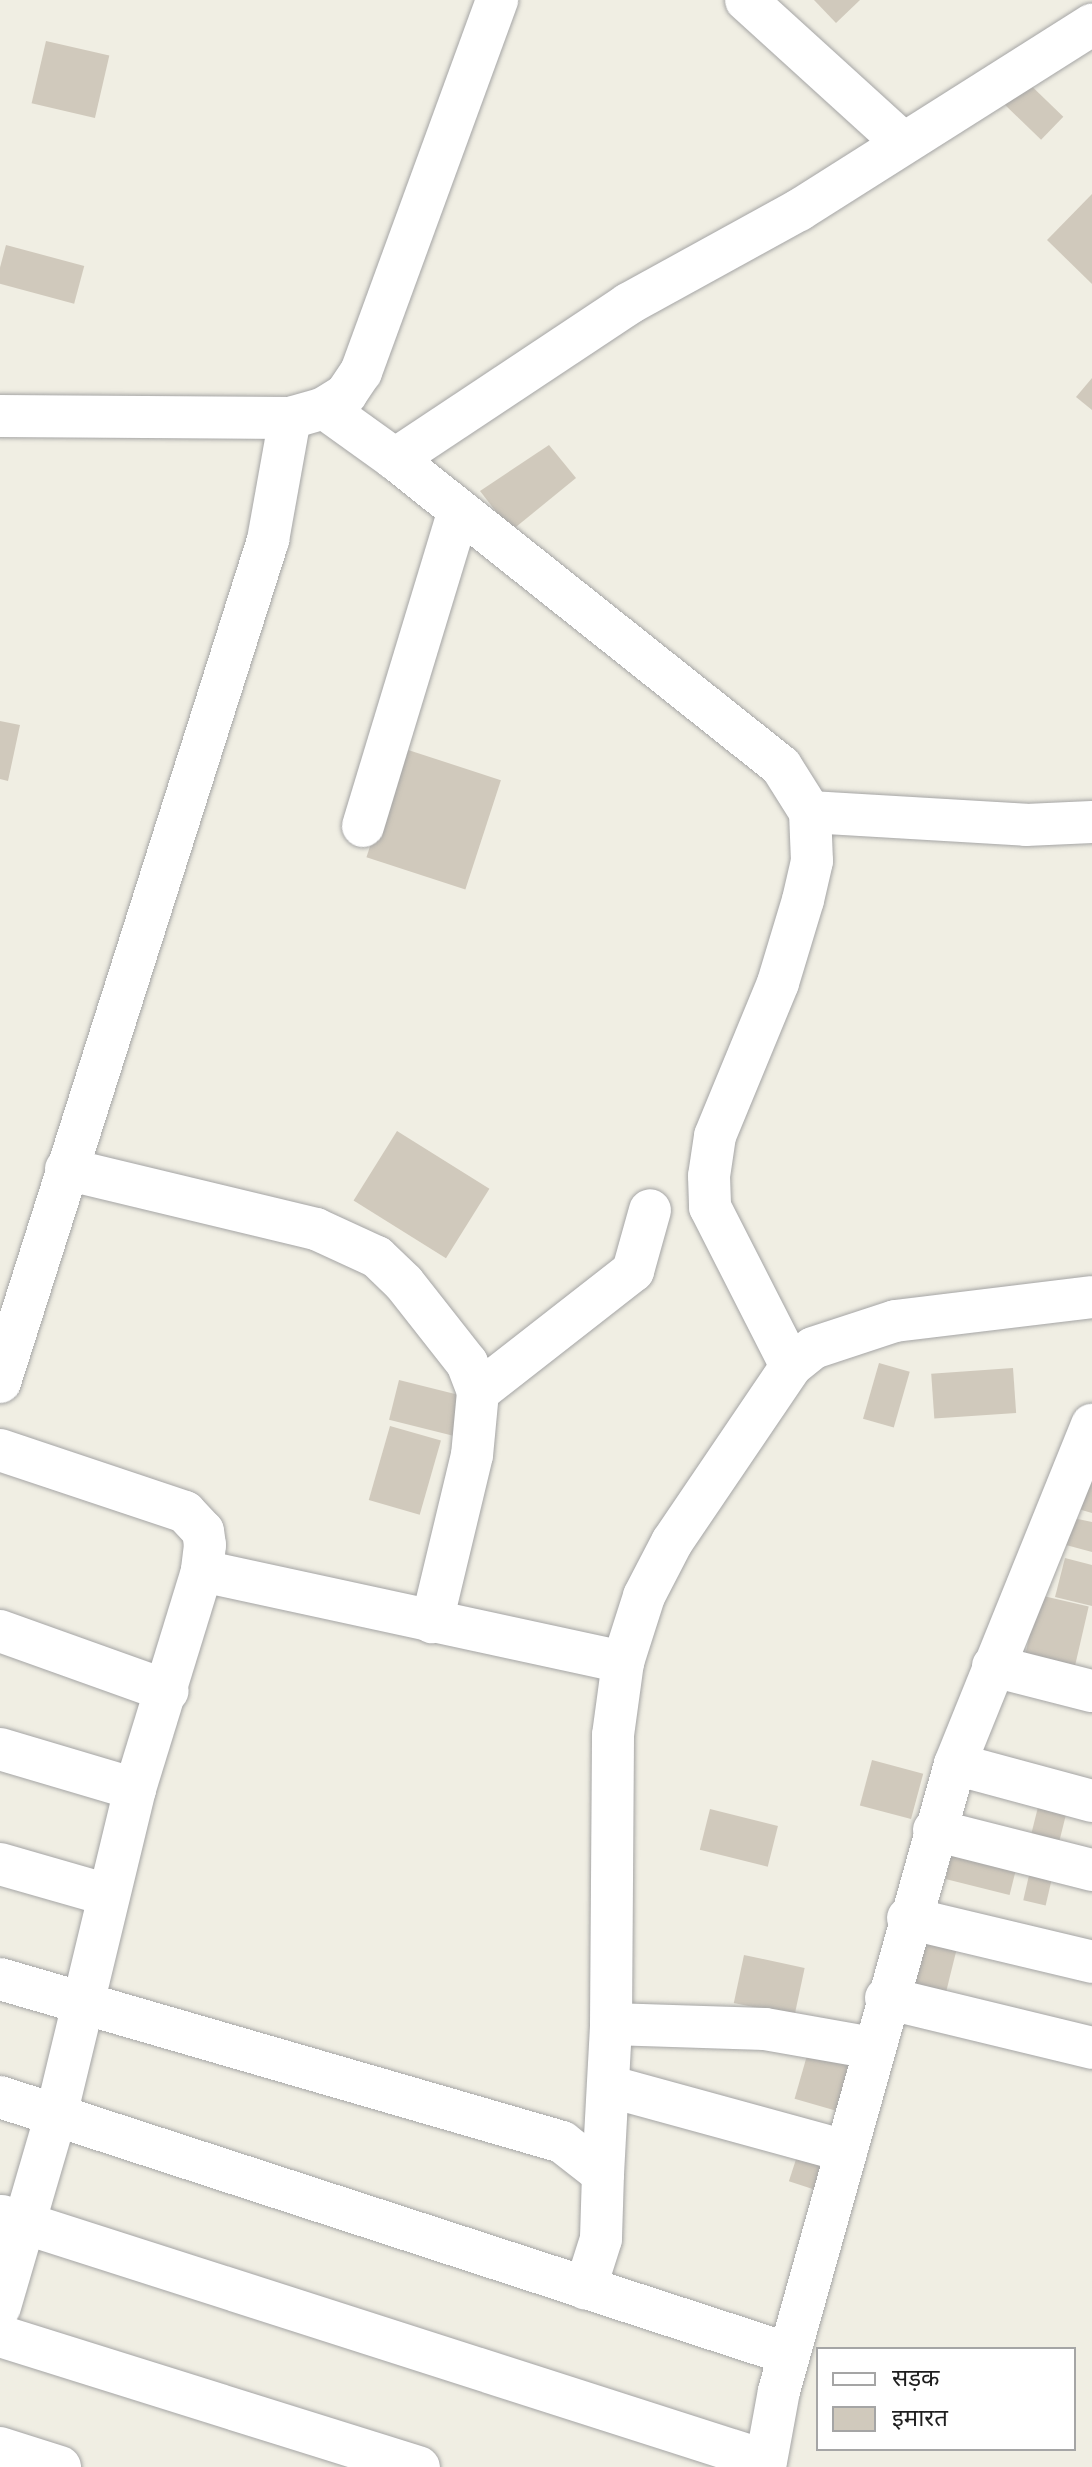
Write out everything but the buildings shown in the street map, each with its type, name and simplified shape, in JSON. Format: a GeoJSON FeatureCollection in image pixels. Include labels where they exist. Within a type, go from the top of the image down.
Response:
{"type":"FeatureCollection","features":[{"type":"Feature","properties":{"kind":"street"},"geometry":{"type":"LineString","coordinates":[[0,416],[307,413],[346,394],[361,372],[497,0]]}},
{"type":"Feature","properties":{"kind":"street"},"geometry":{"type":"LineString","coordinates":[[746,0],[903,143]]}},
{"type":"Feature","properties":{"kind":"street"},"geometry":{"type":"LineString","coordinates":[[395,459],[628,304],[799,210],[1092,25]]}},
{"type":"Feature","properties":{"kind":"street"},"geometry":{"type":"LineString","coordinates":[[307,413],[395,459],[781,766],[810,812],[812,861],[803,900],[778,983],[715,1136],[709,1176],[710,1207],[791,1366]]}},
{"type":"Feature","properties":{"kind":"street"},"geometry":{"type":"LineString","coordinates":[[3,1358],[307,413]]}},
{"type":"Feature","properties":{"kind":"street"},"geometry":{"type":"LineString","coordinates":[[363,826],[459,511]]}},
{"type":"Feature","properties":{"kind":"street"},"geometry":{"type":"LineString","coordinates":[[810,812],[1026,825],[1092,822]]}},
{"type":"Feature","properties":{"kind":"street"},"geometry":{"type":"LineString","coordinates":[[66,1169],[316,1229],[377,1257],[404,1283],[467,1363],[478,1392],[472,1455],[432,1622]]}},
{"type":"Feature","properties":{"kind":"street"},"geometry":{"type":"LineString","coordinates":[[478,1392],[633,1271],[650,1210]]}},
{"type":"Feature","properties":{"kind":"street"},"geometry":{"type":"LineString","coordinates":[[585,2289],[601,2239],[611,2024],[613,1735],[623,1662],[644,1596],[672,1542],[791,1366],[813,1348],[860,1328],[1092,1297]]}},
{"type":"Feature","properties":{"kind":"street"},"geometry":{"type":"LineString","coordinates":[[13,2220],[766,2464],[789,2354],[934,1830],[955,1764],[993,1666],[1092,1425]]}},
{"type":"Feature","properties":{"kind":"street"},"geometry":{"type":"LineString","coordinates":[[0,1450],[185,1512],[203,1531],[202,1571],[168,1691],[135,1789],[56,2115],[13,2220],[0,2307]]}},
{"type":"Feature","properties":{"kind":"street"},"geometry":{"type":"LineString","coordinates":[[202,1571],[623,1662]]}},
{"type":"Feature","properties":{"kind":"street"},"geometry":{"type":"LineString","coordinates":[[0,1631],[168,1691]]}},
{"type":"Feature","properties":{"kind":"street"},"geometry":{"type":"LineString","coordinates":[[993,1666],[1092,1691]]}},
{"type":"Feature","properties":{"kind":"street"},"geometry":{"type":"LineString","coordinates":[[0,1749],[135,1789]]}},
{"type":"Feature","properties":{"kind":"street"},"geometry":{"type":"LineString","coordinates":[[955,1764],[1092,1801]]}},
{"type":"Feature","properties":{"kind":"street"},"geometry":{"type":"LineString","coordinates":[[934,1830],[1092,1870]]}},
{"type":"Feature","properties":{"kind":"street"},"geometry":{"type":"LineString","coordinates":[[0,1864],[108,1895]]}},
{"type":"Feature","properties":{"kind":"street"},"geometry":{"type":"LineString","coordinates":[[908,1918],[1092,1962]]}},
{"type":"Feature","properties":{"kind":"street"},"geometry":{"type":"LineString","coordinates":[[0,1979],[562,2142],[603,2174]]}},
{"type":"Feature","properties":{"kind":"street"},"geometry":{"type":"LineString","coordinates":[[886,1998],[1092,2048]]}},
{"type":"Feature","properties":{"kind":"street"},"geometry":{"type":"LineString","coordinates":[[611,2024],[765,2029],[873,2048]]}},
{"type":"Feature","properties":{"kind":"street"},"geometry":{"type":"LineString","coordinates":[[608,2086],[846,2151]]}},
{"type":"Feature","properties":{"kind":"street"},"geometry":{"type":"LineString","coordinates":[[0,2097],[789,2354]]}},
{"type":"Feature","properties":{"kind":"street"},"geometry":{"type":"LineString","coordinates":[[0,2336],[419,2467]]}},
{"type":"Feature","properties":{"kind":"street"},"geometry":{"type":"LineString","coordinates":[[0,2448],[60,2467]]}}]}
